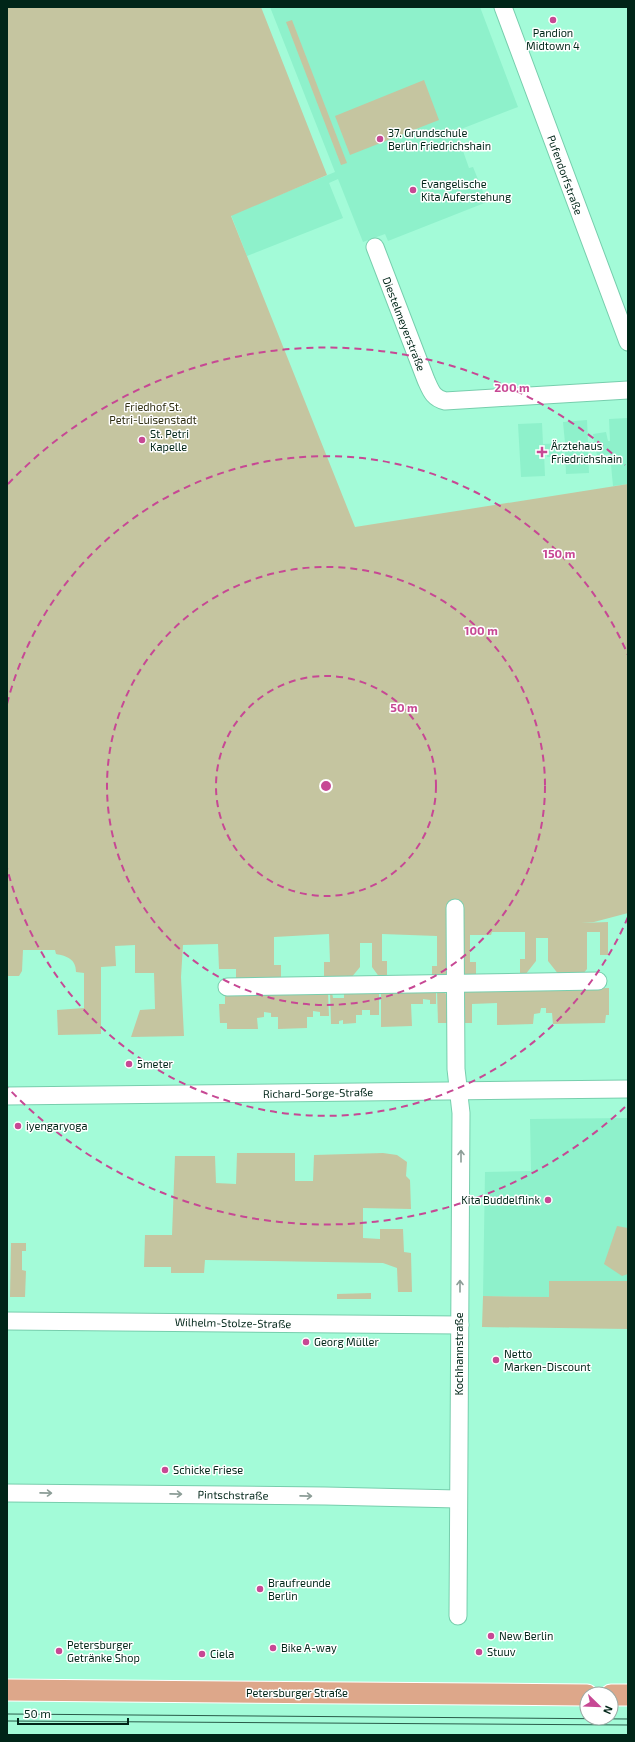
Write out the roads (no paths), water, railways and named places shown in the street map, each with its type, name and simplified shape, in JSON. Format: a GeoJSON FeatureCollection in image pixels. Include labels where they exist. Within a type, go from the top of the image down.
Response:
{"type":"FeatureCollection","features":[{"type":"Feature","properties":{"kind":"main road","name":"Petersburger Straße"},"geometry":{"type":"LineString","coordinates":[[7,1690],[579,1695]]}},
{"type":"Feature","properties":{"kind":"street","name":"Pufendorfstraße"},"geometry":{"type":"LineString","coordinates":[[503,7],[628,342]]}},
{"type":"Feature","properties":{"kind":"street","name":"Diestelmeyerstraße"},"geometry":{"type":"LineString","coordinates":[[375,247],[426,380],[433,396],[437,399],[445,401],[628,390]]}},
{"type":"Feature","properties":{"kind":"street","name":"Kochhannstraße"},"geometry":{"type":"LineString","coordinates":[[455,908],[456,1069],[461,1113],[458,1616]]}},
{"type":"Feature","properties":{"kind":"street"},"geometry":{"type":"LineString","coordinates":[[227,987],[598,981]]}},
{"type":"Feature","properties":{"kind":"street","name":"Richard-Sorge-Straße"},"geometry":{"type":"LineString","coordinates":[[7,1096],[628,1089]]}},
{"type":"Feature","properties":{"kind":"street","name":"Wilhelm-Stolze-Straße"},"geometry":{"type":"LineString","coordinates":[[7,1321],[460,1325]]}},
{"type":"Feature","properties":{"kind":"street","name":"Pintschstraße"},"geometry":{"type":"LineString","coordinates":[[7,1493],[325,1496],[458,1499]]}},
{"type":"Feature","properties":{"kind":"tram line"},"geometry":{"type":"LineString","coordinates":[[7,1714],[628,1719]]}},
{"type":"Feature","properties":{"kind":"tram line"},"geometry":{"type":"LineString","coordinates":[[7,1721],[628,1725]]}},
{"type":"Feature","properties":{"kind":"place","name":"Pandion Midtown 4"},"geometry":{"type":"Point","coordinates":[553,20]}},
{"type":"Feature","properties":{"kind":"place","name":"37. Grundschule Berlin Friedrichshain"},"geometry":{"type":"Point","coordinates":[380,139]}},
{"type":"Feature","properties":{"kind":"place","name":"Evangelische Kita Auferstehung"},"geometry":{"type":"Point","coordinates":[413,190]}},
{"type":"Feature","properties":{"kind":"place","name":"St. Petri Kapelle"},"geometry":{"type":"Point","coordinates":[142,440]}},
{"type":"Feature","properties":{"kind":"place","name":"Ärztehaus Friedrichshain"},"geometry":{"type":"Point","coordinates":[542,452]}},
{"type":"Feature","properties":{"kind":"place","name":"5meter"},"geometry":{"type":"Point","coordinates":[129,1064]}},
{"type":"Feature","properties":{"kind":"place","name":"iyengaryoga"},"geometry":{"type":"Point","coordinates":[18,1126]}},
{"type":"Feature","properties":{"kind":"place","name":"Kita Buddelflink"},"geometry":{"type":"Point","coordinates":[548,1200]}},
{"type":"Feature","properties":{"kind":"place","name":"Georg Müller"},"geometry":{"type":"Point","coordinates":[306,1342]}},
{"type":"Feature","properties":{"kind":"place","name":"Netto Marken-Discount"},"geometry":{"type":"Point","coordinates":[496,1360]}},
{"type":"Feature","properties":{"kind":"place","name":"Schicke Friese"},"geometry":{"type":"Point","coordinates":[165,1470]}},
{"type":"Feature","properties":{"kind":"place","name":"Braufreunde Berlin"},"geometry":{"type":"Point","coordinates":[260,1589]}},
{"type":"Feature","properties":{"kind":"place","name":"New Berlin"},"geometry":{"type":"Point","coordinates":[491,1636]}},
{"type":"Feature","properties":{"kind":"place","name":"Bike A-way"},"geometry":{"type":"Point","coordinates":[273,1648]}},
{"type":"Feature","properties":{"kind":"place","name":"Petersburger Getränke Shop"},"geometry":{"type":"Point","coordinates":[59,1651]}},
{"type":"Feature","properties":{"kind":"place","name":"Stuuv"},"geometry":{"type":"Point","coordinates":[479,1652]}},
{"type":"Feature","properties":{"kind":"place","name":"Ciela"},"geometry":{"type":"Point","coordinates":[202,1654]}},
{"type":"Feature","properties":{"kind":"park label","name":"Friedhof St. Petri-Luisenstadt"},"geometry":{"type":"Point","coordinates":[153,413]}}]}
